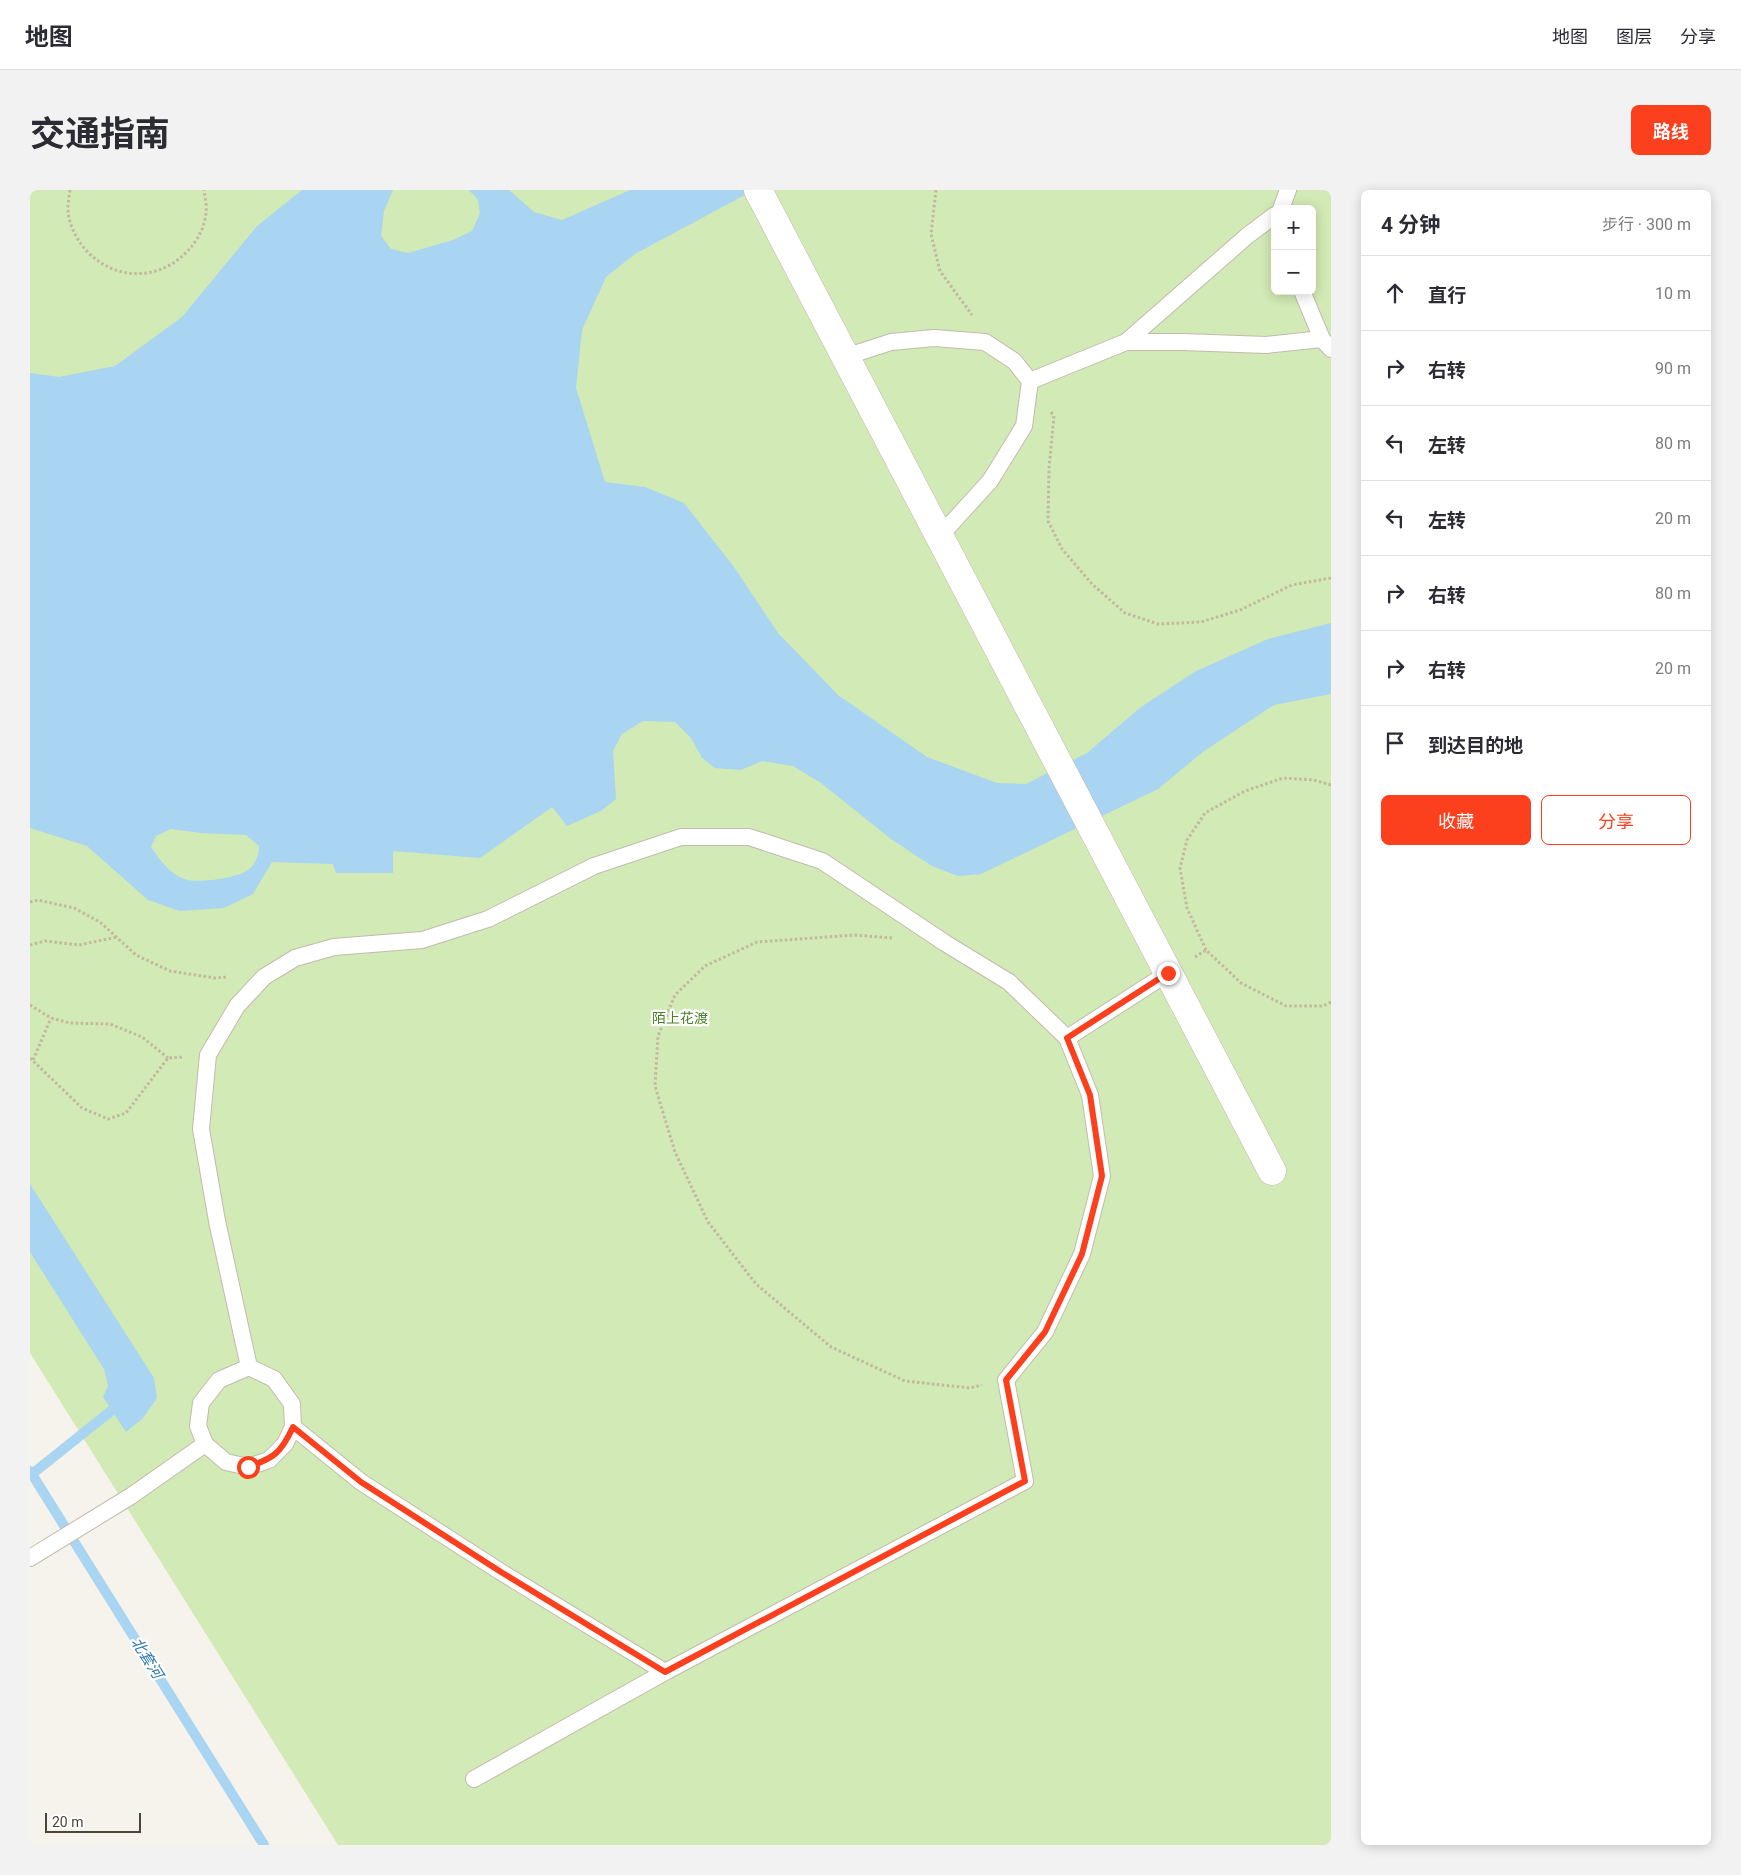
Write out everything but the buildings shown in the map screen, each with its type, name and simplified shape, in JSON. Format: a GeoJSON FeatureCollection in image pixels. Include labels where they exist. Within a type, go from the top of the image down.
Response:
{"type":"FeatureCollection","features":[{"type":"Feature","properties":{"kind":"street"},"geometry":{"type":"LineString","coordinates":[[758,190],[1272,1171]]}},
{"type":"Feature","properties":{"kind":"lane"},"geometry":{"type":"LineString","coordinates":[[1282,205],[1288,190]]}},
{"type":"Feature","properties":{"kind":"lane"},"geometry":{"type":"LineString","coordinates":[[1030,381],[1126,342],[1247,236],[1271,218]]}},
{"type":"Feature","properties":{"kind":"lane"},"geometry":{"type":"LineString","coordinates":[[1126,342],[1266,345],[1327,344],[1304,295]]}},
{"type":"Feature","properties":{"kind":"lane"},"geometry":{"type":"LineString","coordinates":[[845,357],[891,342],[934,338],[985,342],[1014,361],[1030,381],[1024,426],[990,482],[939,537]]}},
{"type":"Feature","properties":{"kind":"lane"},"geometry":{"type":"LineString","coordinates":[[249,1367],[217,1221],[201,1130],[208,1055],[237,1006],[264,977],[295,958],[334,946],[422,940],[488,919],[594,866],[681,837],[748,838],[822,861],[945,943],[1009,982],[1067,1038],[1090,1095],[1102,1176],[1082,1254],[1050,1323],[1045,1332],[1006,1380],[1025,1481],[665,1672],[474,1779]]}},
{"type":"Feature","properties":{"kind":"lane"},"geometry":{"type":"LineString","coordinates":[[1067,1038],[1168,973]]}},
{"type":"Feature","properties":{"kind":"lane"},"geometry":{"type":"LineString","coordinates":[[249,1367],[274,1379],[292,1404],[293,1427],[285,1444],[269,1460],[248,1467],[226,1462],[205,1444],[198,1426],[201,1403],[219,1380],[249,1367]]}},
{"type":"Feature","properties":{"kind":"lane"},"geometry":{"type":"LineString","coordinates":[[293,1427],[361,1482],[501,1572],[665,1672]]}},
{"type":"Feature","properties":{"kind":"lane"},"geometry":{"type":"LineString","coordinates":[[30,1558],[131,1496],[205,1444]]}},
{"type":"Feature","properties":{"kind":"path"},"geometry":{"type":"LineString","coordinates":[[70,190],[68,210],[74,235],[89,255],[110,270],[136,275],[161,270],[183,258],[199,238],[206,213],[204,190]]}},
{"type":"Feature","properties":{"kind":"path"},"geometry":{"type":"LineString","coordinates":[[936,190],[931,234],[940,271],[973,317],[985,342]]}},
{"type":"Feature","properties":{"kind":"path"},"geometry":{"type":"LineString","coordinates":[[1030,381],[1054,416],[1049,468],[1048,521],[1062,549],[1092,584],[1125,613],[1158,624],[1201,622],[1240,610],[1292,585],[1331,578]]}},
{"type":"Feature","properties":{"kind":"path"},"geometry":{"type":"LineString","coordinates":[[1331,785],[1314,780],[1283,778],[1245,791],[1204,813],[1187,840],[1180,868],[1187,908],[1206,950],[1241,983],[1286,1006],[1323,1006],[1331,1002]]}},
{"type":"Feature","properties":{"kind":"path"},"geometry":{"type":"LineString","coordinates":[[30,902],[38,900],[74,908],[100,922],[136,955],[170,971],[215,978],[264,977]]}},
{"type":"Feature","properties":{"kind":"path"},"geometry":{"type":"LineString","coordinates":[[900,939],[854,935],[757,942],[705,966],[675,995],[658,1036],[655,1086],[675,1152],[708,1222],[756,1284],[771,1297],[831,1347],[905,1381],[970,1388],[1006,1380]]}},
{"type":"Feature","properties":{"kind":"path"},"geometry":{"type":"LineString","coordinates":[[30,945],[45,941],[80,945],[117,938]]}},
{"type":"Feature","properties":{"kind":"path"},"geometry":{"type":"LineString","coordinates":[[1168,973],[1206,950]]}},
{"type":"Feature","properties":{"kind":"path"},"geometry":{"type":"LineString","coordinates":[[30,1005],[51,1018],[70,1023],[110,1024],[142,1037],[168,1058],[208,1055]]}},
{"type":"Feature","properties":{"kind":"path"},"geometry":{"type":"LineString","coordinates":[[51,1018],[32,1059],[82,1108],[108,1119],[126,1113],[168,1058]]}},
{"type":"Feature","properties":{"kind":"green space","name":"陌上花渡"},"geometry":{"type":"Polygon","coordinates":[[[30,190],[1331,190],[1331,1845],[338,1845],[30,1353],[30,190]]]}},
{"type":"Feature","properties":{"kind":"water"},"geometry":{"type":"Polygon","coordinates":[[[302,190],[393,190],[384,211],[381,236],[391,249],[408,253],[453,240],[472,231],[480,213],[478,200],[469,190],[509,190],[534,212],[562,220],[630,190],[754,190],[635,254],[606,277],[582,330],[576,388],[605,482],[645,487],[684,503],[734,567],[778,633],[838,695],[927,757],[997,783],[1026,784],[1087,753],[1141,707],[1196,671],[1268,639],[1331,623],[1331,694],[1274,705],[1204,751],[1158,789],[981,874],[958,876],[932,866],[891,839],[821,783],[793,766],[762,761],[741,770],[715,768],[702,758],[691,738],[675,722],[643,721],[622,734],[613,751],[616,799],[601,811],[567,826],[552,807],[480,858],[393,851],[393,873],[336,873],[333,864],[272,862],[253,894],[224,908],[180,911],[148,900],[87,846],[30,828],[30,373],[59,377],[115,366],[182,317],[257,226],[302,190]],[[171,829],[156,836],[151,847],[169,870],[184,879],[198,881],[227,878],[243,873],[251,868],[258,856],[259,846],[246,835],[201,833],[171,829]]]}},
{"type":"Feature","properties":{"kind":"water"},"geometry":{"type":"Polygon","coordinates":[[[30,1184],[154,1378],[157,1398],[143,1418],[126,1432],[103,1397],[108,1386],[104,1369],[30,1252],[30,1184]]]}},
{"type":"Feature","properties":{"kind":"waterway"},"geometry":{"type":"LineString","coordinates":[[32,1474],[121,1403]]}},
{"type":"Feature","properties":{"kind":"waterway","name":"北套河"},"geometry":{"type":"LineString","coordinates":[[30,1471],[264,1845]]}},
{"type":"Feature","properties":{"kind":"route"},"geometry":{"type":"LineString","coordinates":[[248,1467],[269,1460],[285,1444],[293,1427],[361,1482],[501,1572],[665,1672],[1025,1481],[1006,1380],[1045,1332],[1082,1254],[1102,1176],[1090,1095],[1067,1038],[1168,973]]}}]}
